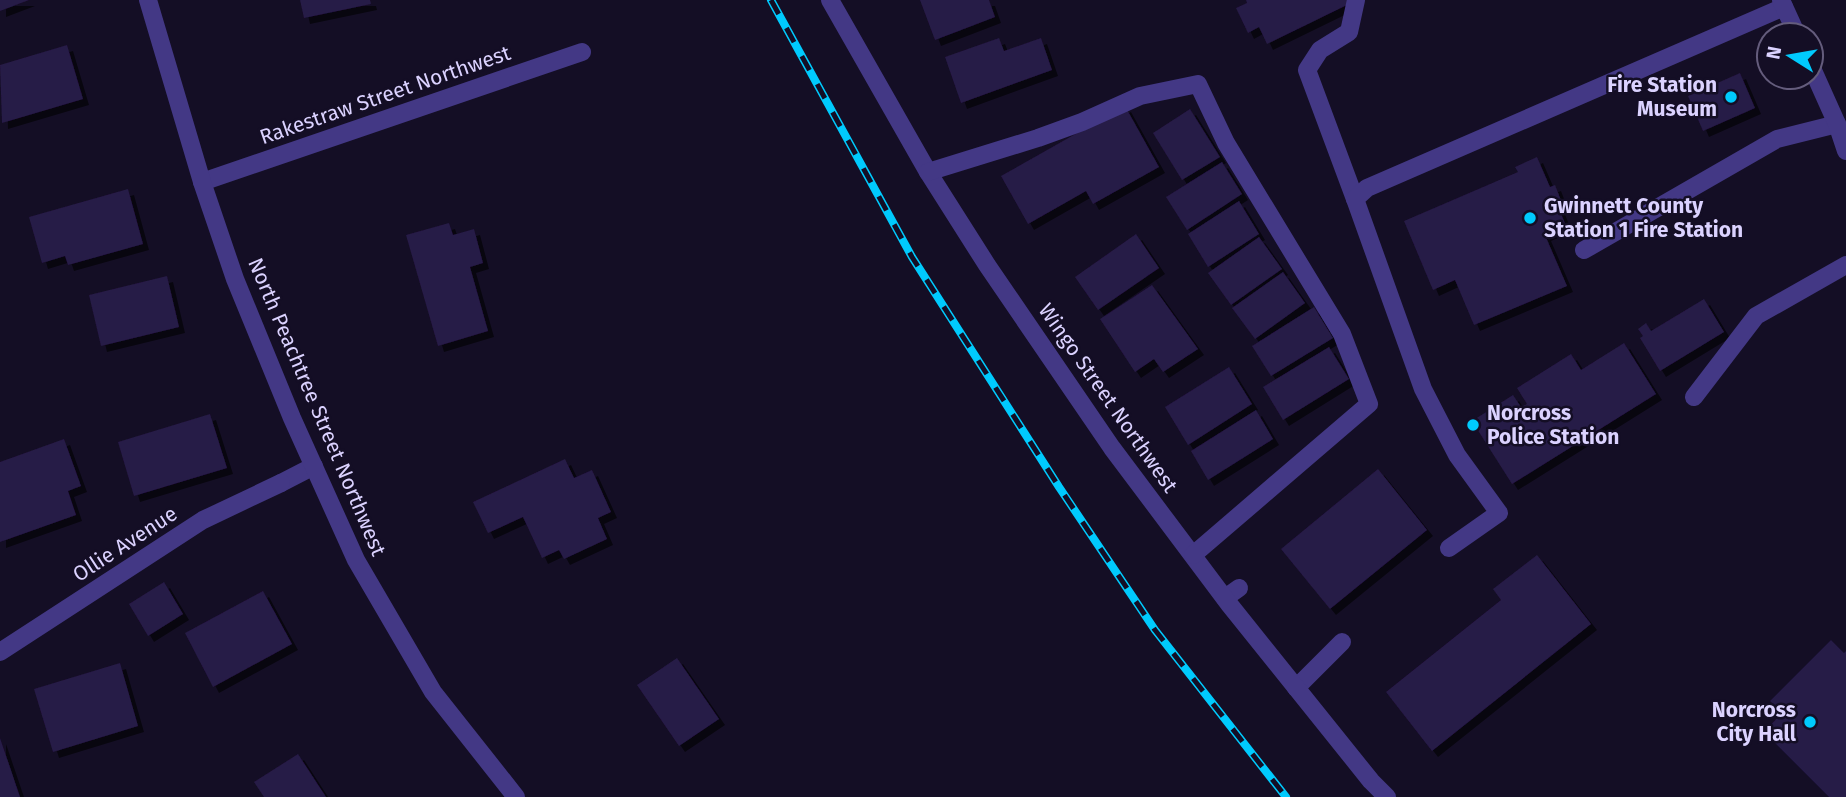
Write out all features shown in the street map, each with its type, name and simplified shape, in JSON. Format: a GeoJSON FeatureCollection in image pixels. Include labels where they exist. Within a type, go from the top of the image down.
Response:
{"type":"FeatureCollection","features":[{"type":"Feature","properties":{"kind":"street","name":"North Peachtree Street Northwest"},"geometry":{"type":"LineString","coordinates":[[148,0],[202,182],[235,279],[355,560],[433,692],[516,797]]}},
{"type":"Feature","properties":{"kind":"street","name":"Wingo Street Northwest"},"geometry":{"type":"LineString","coordinates":[[830,0],[906,137],[987,265],[1097,425],[1193,555],[1232,593],[1296,688],[1387,797]]}},
{"type":"Feature","properties":{"kind":"street"},"geometry":{"type":"LineString","coordinates":[[1356,0],[1349,33],[1320,50],[1307,70],[1423,389],[1457,455],[1499,513],[1448,548]]}},
{"type":"Feature","properties":{"kind":"street"},"geometry":{"type":"LineString","coordinates":[[1355,199],[1367,188],[1782,3],[1790,21]]}},
{"type":"Feature","properties":{"kind":"street","name":"Rakestraw Street Northwest"},"geometry":{"type":"LineString","coordinates":[[202,182],[582,52]]}},
{"type":"Feature","properties":{"kind":"street"},"geometry":{"type":"LineString","coordinates":[[928,172],[1038,138],[1140,96],[1198,84],[1226,143],[1342,334],[1369,404],[1193,555]]}},
{"type":"Feature","properties":{"kind":"street"},"geometry":{"type":"LineString","coordinates":[[1825,91],[1842,122],[1846,151]]}},
{"type":"Feature","properties":{"kind":"street"},"geometry":{"type":"LineString","coordinates":[[1584,250],[1777,139],[1842,122]]}},
{"type":"Feature","properties":{"kind":"street"},"geometry":{"type":"LineString","coordinates":[[1694,397],[1756,316],[1846,265]]}},
{"type":"Feature","properties":{"kind":"street","name":"Ollie Avenue"},"geometry":{"type":"LineString","coordinates":[[0,652],[203,520],[314,467]]}},
{"type":"Feature","properties":{"kind":"street"},"geometry":{"type":"LineString","coordinates":[[1296,688],[1342,642]]}},
{"type":"Feature","properties":{"kind":"building"},"geometry":{"type":"Polygon","coordinates":[[[0,0],[29,0],[0,11],[0,0]]]}},
{"type":"Feature","properties":{"kind":"building"},"geometry":{"type":"Polygon","coordinates":[[[300,0],[370,0],[371,4],[304,18],[300,0]]]}},
{"type":"Feature","properties":{"kind":"building"},"geometry":{"type":"Polygon","coordinates":[[[920,0],[989,0],[995,17],[935,40],[920,0]]]}},
{"type":"Feature","properties":{"kind":"building"},"geometry":{"type":"Polygon","coordinates":[[[1246,0],[1350,0],[1351,3],[1267,44],[1259,27],[1248,33],[1236,8],[1247,3],[1246,0]]]}},
{"type":"Feature","properties":{"kind":"building"},"geometry":{"type":"Polygon","coordinates":[[[999,38],[1004,51],[1041,38],[1052,70],[961,103],[945,57],[999,38]]]}},
{"type":"Feature","properties":{"kind":"building"},"geometry":{"type":"Polygon","coordinates":[[[67,45],[83,99],[2,123],[0,65],[67,45]]]}},
{"type":"Feature","properties":{"kind":"building"},"geometry":{"type":"Polygon","coordinates":[[[1740,73],[1755,108],[1703,131],[1688,96],[1740,73]]]}},
{"type":"Feature","properties":{"kind":"building"},"geometry":{"type":"Polygon","coordinates":[[[1125,106],[1159,167],[1093,204],[1086,191],[1028,224],[1001,176],[1125,106]]]}},
{"type":"Feature","properties":{"kind":"building"},"geometry":{"type":"Polygon","coordinates":[[[1190,109],[1220,157],[1182,180],[1153,133],[1190,109]]]}},
{"type":"Feature","properties":{"kind":"building"},"geometry":{"type":"Polygon","coordinates":[[[1537,157],[1550,187],[1555,185],[1562,203],[1558,206],[1566,226],[1545,235],[1567,286],[1474,325],[1455,280],[1433,290],[1404,221],[1518,172],[1515,167],[1537,157]]]}},
{"type":"Feature","properties":{"kind":"building"},"geometry":{"type":"Polygon","coordinates":[[[1222,162],[1242,194],[1187,230],[1166,197],[1222,162]]]}},
{"type":"Feature","properties":{"kind":"building"},"geometry":{"type":"Polygon","coordinates":[[[128,189],[143,244],[68,265],[65,256],[42,263],[29,217],[128,189]]]}},
{"type":"Feature","properties":{"kind":"building"},"geometry":{"type":"Polygon","coordinates":[[[1239,201],[1259,234],[1208,267],[1188,234],[1239,201]]]}},
{"type":"Feature","properties":{"kind":"building"},"geometry":{"type":"Polygon","coordinates":[[[449,223],[453,235],[474,229],[483,263],[470,267],[488,331],[438,346],[406,235],[449,223]]]}},
{"type":"Feature","properties":{"kind":"building"},"geometry":{"type":"Polygon","coordinates":[[[1136,234],[1159,268],[1098,310],[1075,277],[1136,234]]]}},
{"type":"Feature","properties":{"kind":"building"},"geometry":{"type":"Polygon","coordinates":[[[1259,237],[1282,269],[1231,305],[1208,273],[1259,237]]]}},
{"type":"Feature","properties":{"kind":"building"},"geometry":{"type":"Polygon","coordinates":[[[1283,272],[1305,303],[1255,339],[1232,308],[1283,272]]]}},
{"type":"Feature","properties":{"kind":"building"},"geometry":{"type":"Polygon","coordinates":[[[167,276],[179,327],[101,346],[89,295],[167,276]]]}},
{"type":"Feature","properties":{"kind":"building"},"geometry":{"type":"Polygon","coordinates":[[[1152,285],[1198,349],[1163,372],[1154,359],[1135,372],[1100,319],[1152,285]]]}},
{"type":"Feature","properties":{"kind":"building"},"geometry":{"type":"Polygon","coordinates":[[[1704,299],[1724,332],[1660,371],[1640,338],[1643,336],[1638,329],[1646,323],[1651,331],[1704,299]]]}},
{"type":"Feature","properties":{"kind":"building"},"geometry":{"type":"Polygon","coordinates":[[[1314,307],[1333,338],[1271,376],[1252,346],[1314,307]]]}},
{"type":"Feature","properties":{"kind":"building"},"geometry":{"type":"Polygon","coordinates":[[[1624,343],[1656,394],[1512,484],[1472,421],[1513,395],[1521,407],[1527,404],[1517,388],[1571,354],[1581,370],[1624,343]]]}},
{"type":"Feature","properties":{"kind":"building"},"geometry":{"type":"Polygon","coordinates":[[[1329,347],[1349,379],[1283,420],[1263,387],[1329,347]]]}},
{"type":"Feature","properties":{"kind":"building"},"geometry":{"type":"Polygon","coordinates":[[[1229,367],[1252,404],[1188,445],[1165,407],[1229,367]]]}},
{"type":"Feature","properties":{"kind":"building"},"geometry":{"type":"Polygon","coordinates":[[[1256,410],[1273,439],[1208,480],[1191,451],[1256,410]]]}},
{"type":"Feature","properties":{"kind":"building"},"geometry":{"type":"Polygon","coordinates":[[[210,414],[227,468],[134,496],[118,442],[210,414]]]}},
{"type":"Feature","properties":{"kind":"building"},"geometry":{"type":"Polygon","coordinates":[[[64,439],[81,486],[68,491],[76,515],[0,542],[0,462],[64,439]]]}},
{"type":"Feature","properties":{"kind":"building"},"geometry":{"type":"Polygon","coordinates":[[[565,459],[574,478],[592,470],[611,512],[598,518],[607,539],[564,559],[559,550],[542,558],[523,517],[488,533],[473,502],[565,459]]]}},
{"type":"Feature","properties":{"kind":"building"},"geometry":{"type":"Polygon","coordinates":[[[1378,469],[1427,530],[1330,609],[1281,549],[1378,469]]]}},
{"type":"Feature","properties":{"kind":"building"},"geometry":{"type":"Polygon","coordinates":[[[1537,555],[1591,624],[1432,751],[1386,692],[1501,600],[1493,589],[1537,555]]]}},
{"type":"Feature","properties":{"kind":"building"},"geometry":{"type":"Polygon","coordinates":[[[164,582],[183,614],[148,636],[129,604],[164,582]]]}},
{"type":"Feature","properties":{"kind":"building"},"geometry":{"type":"Polygon","coordinates":[[[263,591],[292,644],[213,687],[185,633],[263,591]]]}},
{"type":"Feature","properties":{"kind":"building","name":"Norcross City Hall"},"geometry":{"type":"Polygon","coordinates":[[[1831,640],[1844,653],[1846,651],[1846,797],[1829,797],[1764,732],[1782,713],[1770,701],[1831,640]]]}},
{"type":"Feature","properties":{"kind":"building"},"geometry":{"type":"Polygon","coordinates":[[[677,658],[719,719],[679,746],[637,685],[677,658]]]}},
{"type":"Feature","properties":{"kind":"building"},"geometry":{"type":"Polygon","coordinates":[[[120,663],[138,726],[53,752],[34,689],[120,663]]]}},
{"type":"Feature","properties":{"kind":"building"},"geometry":{"type":"Polygon","coordinates":[[[0,738],[20,797],[0,797],[0,738]]]}},
{"type":"Feature","properties":{"kind":"building"},"geometry":{"type":"Polygon","coordinates":[[[298,754],[326,797],[264,797],[254,782],[298,754]]]}},
{"type":"Feature","properties":{"kind":"railway"},"geometry":{"type":"LineString","coordinates":[[771,0],[912,257],[1059,487],[1155,630],[1286,797]]}},
{"type":"Feature","properties":{"kind":"place","name":"Fire Station Museum"},"geometry":{"type":"Point","coordinates":[1731,97]}},
{"type":"Feature","properties":{"kind":"place","name":"Gwinnett County Station 1 Fire Station"},"geometry":{"type":"Point","coordinates":[1530,218]}},
{"type":"Feature","properties":{"kind":"place","name":"Norcross Police Station"},"geometry":{"type":"Point","coordinates":[1473,425]}},
{"type":"Feature","properties":{"kind":"place","name":"Norcross City Hall"},"geometry":{"type":"Point","coordinates":[1810,722]}}]}
